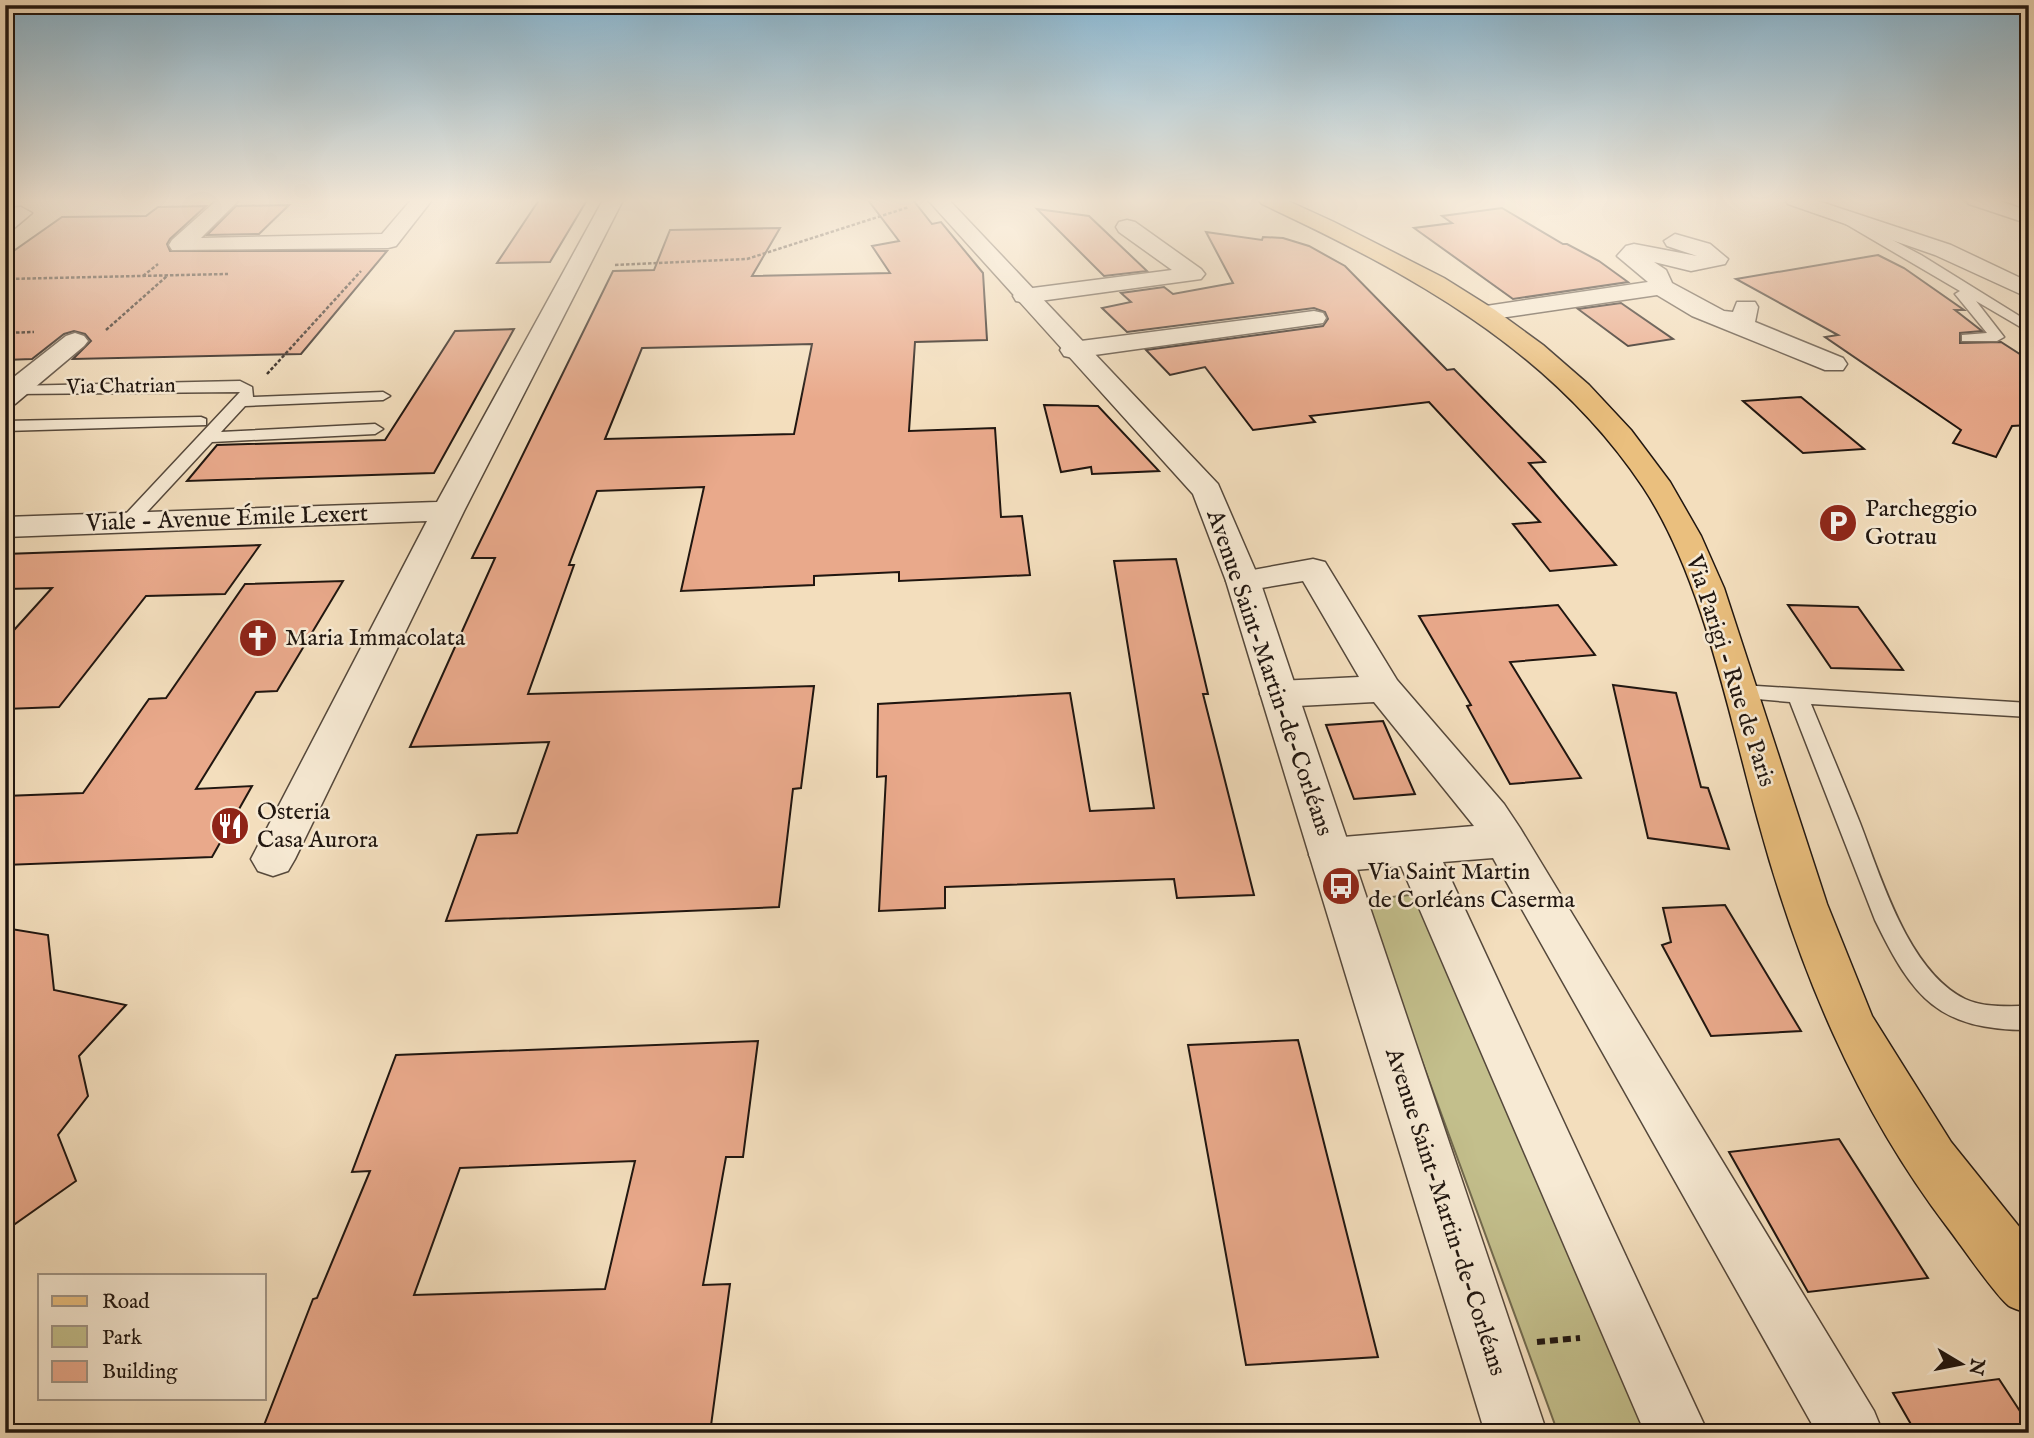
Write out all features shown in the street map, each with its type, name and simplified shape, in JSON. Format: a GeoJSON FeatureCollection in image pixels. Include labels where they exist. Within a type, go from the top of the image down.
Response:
{"type":"FeatureCollection","features":[{"type":"Feature","properties":{"kind":"main road","name":"Via Parigi - Rue de Paris"},"geometry":{"type":"LineString","coordinates":[[1411,267],[1486,313],[1536,349],[1588,397],[1619,432],[1660,490],[1689,545],[1741,692],[1793,873],[1854,1031],[1937,1169],[2029,1285]]}},
{"type":"Feature","properties":{"kind":"street"},"geometry":{"type":"LineString","coordinates":[[273,859],[448,511],[578,267]]}},
{"type":"Feature","properties":{"kind":"street","name":"Avenue Saint-Martin-de-Corléans"},"geometry":{"type":"LineString","coordinates":[[995,267],[1207,491],[1243,581],[1516,1433]]}},
{"type":"Feature","properties":{"kind":"street"},"geometry":{"type":"LineString","coordinates":[[1025,296],[1193,274],[1183,267]]}},
{"type":"Feature","properties":{"kind":"street"},"geometry":{"type":"LineString","coordinates":[[1646,267],[1658,275],[1661,287]]}},
{"type":"Feature","properties":{"kind":"street"},"geometry":{"type":"LineString","coordinates":[[1979,267],[2029,291]]}},
{"type":"Feature","properties":{"kind":"street"},"geometry":{"type":"LineString","coordinates":[[1486,313],[1661,287],[1707,313],[1740,312],[1834,364]]}},
{"type":"Feature","properties":{"kind":"street"},"geometry":{"type":"LineString","coordinates":[[1073,350],[1314,318]]}},
{"type":"Feature","properties":{"kind":"street"},"geometry":{"type":"LineString","coordinates":[[9,394],[75,341]]}},
{"type":"Feature","properties":{"kind":"street","name":"Viale - Avenue Émile Lexert"},"geometry":{"type":"LineString","coordinates":[[5,527],[448,511]]}},
{"type":"Feature","properties":{"kind":"street"},"geometry":{"type":"LineString","coordinates":[[1243,581],[1313,569],[1384,688],[1497,827],[1852,1433]]}},
{"type":"Feature","properties":{"kind":"street"},"geometry":{"type":"LineString","coordinates":[[1279,694],[1384,688]]}},
{"type":"Feature","properties":{"kind":"street"},"geometry":{"type":"LineString","coordinates":[[1331,855],[1414,847],[1497,827]]}},
{"type":"Feature","properties":{"kind":"street"},"geometry":{"type":"LineString","coordinates":[[1414,847],[1677,1433]]}},
{"type":"Feature","properties":{"kind":"lane"},"geometry":{"type":"LineString","coordinates":[[1931,267],[2029,328]]}},
{"type":"Feature","properties":{"kind":"lane"},"geometry":{"type":"LineString","coordinates":[[1939,272],[1979,312],[1981,319],[1997,337],[1967,338]]}},
{"type":"Feature","properties":{"kind":"lane","name":"Via Chatrian"},"geometry":{"type":"LineString","coordinates":[[9,394],[383,396]]}},
{"type":"Feature","properties":{"kind":"lane"},"geometry":{"type":"LineString","coordinates":[[128,522],[205,429],[242,394]]}},
{"type":"Feature","properties":{"kind":"lane","name":"Via Chatrian"},"geometry":{"type":"LineString","coordinates":[[5,426],[375,429]]}},
{"type":"Feature","properties":{"kind":"lane"},"geometry":{"type":"LineString","coordinates":[[1741,692],[2029,710]]}},
{"type":"Feature","properties":{"kind":"lane"},"geometry":{"type":"LineString","coordinates":[[1798,696],[1868,874],[1901,946],[1922,980],[1948,1003],[1972,1013],[2000,1018],[2029,1018]]}},
{"type":"Feature","properties":{"kind":"path"},"geometry":{"type":"LineString","coordinates":[[242,394],[361,271]]}},
{"type":"Feature","properties":{"kind":"path"},"geometry":{"type":"LineString","coordinates":[[5,279],[168,276],[107,330]]}},
{"type":"Feature","properties":{"kind":"path"},"geometry":{"type":"LineString","coordinates":[[1487,1347],[1632,1333]]}},
{"type":"Feature","properties":{"kind":"green space"},"geometry":{"type":"Polygon","coordinates":[[[1419,894],[1657,1433],[1558,1433],[1363,900],[1419,894]]]}},
{"type":"Feature","properties":{"kind":"building"},"geometry":{"type":"Polygon","coordinates":[[[5,267],[374,267],[301,354],[73,359],[91,341],[85,334],[74,331],[64,334],[32,359],[5,360],[5,267]]]}},
{"type":"Feature","properties":{"kind":"building"},"geometry":{"type":"Polygon","coordinates":[[[655,267],[757,267],[752,276],[890,273],[886,267],[978,267],[983,273],[987,340],[915,342],[909,431],[995,428],[1001,517],[1022,516],[1030,575],[899,581],[899,572],[814,576],[814,585],[681,591],[704,487],[597,491],[569,565],[574,565],[528,694],[814,686],[801,788],[793,789],[779,907],[446,921],[477,835],[517,833],[549,742],[410,747],[495,558],[472,558],[613,271],[654,270],[655,267]],[[812,344],[642,348],[605,439],[794,434],[812,344]]]}},
{"type":"Feature","properties":{"kind":"building"},"geometry":{"type":"Polygon","coordinates":[[[1095,267],[1143,267],[1147,271],[1104,276],[1095,267]]]}},
{"type":"Feature","properties":{"kind":"building"},"geometry":{"type":"Polygon","coordinates":[[[1225,267],[1346,267],[1447,370],[1454,369],[1545,462],[1529,463],[1616,565],[1550,571],[1513,524],[1540,522],[1429,402],[1310,416],[1315,422],[1253,430],[1205,367],[1170,375],[1146,350],[1323,326],[1328,319],[1325,312],[1314,308],[1127,332],[1102,308],[1131,302],[1121,293],[1164,287],[1173,294],[1233,283],[1225,267]]]}},
{"type":"Feature","properties":{"kind":"building"},"geometry":{"type":"Polygon","coordinates":[[[1469,267],[1607,267],[1628,282],[1513,299],[1469,267]]]}},
{"type":"Feature","properties":{"kind":"building"},"geometry":{"type":"Polygon","coordinates":[[[1806,267],[1902,267],[1964,310],[1955,310],[1982,331],[1960,333],[1960,343],[2001,342],[2029,360],[2029,425],[2012,426],[1996,457],[1953,443],[1961,430],[1825,337],[1838,335],[1736,279],[1806,267]]]}},
{"type":"Feature","properties":{"kind":"building"},"geometry":{"type":"Polygon","coordinates":[[[1621,303],[1673,339],[1628,346],[1578,309],[1621,303]]]}},
{"type":"Feature","properties":{"kind":"building"},"geometry":{"type":"Polygon","coordinates":[[[514,329],[434,473],[187,481],[217,445],[385,440],[455,331],[514,329]]]}},
{"type":"Feature","properties":{"kind":"building"},"geometry":{"type":"Polygon","coordinates":[[[1801,397],[1864,449],[1803,453],[1743,401],[1801,397]]]}},
{"type":"Feature","properties":{"kind":"building"},"geometry":{"type":"Polygon","coordinates":[[[1044,405],[1098,406],[1159,471],[1092,474],[1091,467],[1061,472],[1044,405]]]}},
{"type":"Feature","properties":{"kind":"building"},"geometry":{"type":"Polygon","coordinates":[[[260,545],[225,594],[146,596],[59,707],[5,709],[5,640],[52,588],[5,589],[5,554],[260,545]]]}},
{"type":"Feature","properties":{"kind":"building"},"geometry":{"type":"Polygon","coordinates":[[[1176,559],[1208,694],[1203,694],[1254,895],[1177,898],[1174,879],[945,887],[945,908],[879,911],[886,776],[877,777],[878,704],[1070,693],[1090,811],[1154,808],[1114,561],[1176,559]]]}},
{"type":"Feature","properties":{"kind":"building"},"geometry":{"type":"Polygon","coordinates":[[[343,581],[277,691],[256,692],[196,789],[252,786],[212,857],[5,865],[5,796],[83,793],[149,699],[166,698],[245,584],[343,581]]]}},
{"type":"Feature","properties":{"kind":"building"},"geometry":{"type":"Polygon","coordinates":[[[1558,605],[1595,655],[1510,662],[1581,778],[1510,784],[1467,706],[1471,705],[1419,616],[1558,605]]]}},
{"type":"Feature","properties":{"kind":"building"},"geometry":{"type":"Polygon","coordinates":[[[1788,605],[1858,607],[1903,670],[1831,668],[1788,605]]]}},
{"type":"Feature","properties":{"kind":"building"},"geometry":{"type":"Polygon","coordinates":[[[1613,685],[1676,693],[1701,787],[1708,788],[1729,849],[1648,838],[1613,685]]]}},
{"type":"Feature","properties":{"kind":"building"},"geometry":{"type":"Polygon","coordinates":[[[1383,721],[1415,794],[1354,799],[1326,725],[1383,721]]]}},
{"type":"Feature","properties":{"kind":"building"},"geometry":{"type":"Polygon","coordinates":[[[1725,905],[1801,1031],[1711,1036],[1662,945],[1671,942],[1663,908],[1725,905]]]}},
{"type":"Feature","properties":{"kind":"building"},"geometry":{"type":"Polygon","coordinates":[[[5,928],[48,935],[54,990],[126,1005],[79,1056],[88,1096],[58,1135],[76,1181],[5,1231],[5,928]]]}},
{"type":"Feature","properties":{"kind":"building"},"geometry":{"type":"Polygon","coordinates":[[[1298,1040],[1378,1357],[1246,1365],[1188,1045],[1298,1040]]]}},
{"type":"Feature","properties":{"kind":"building"},"geometry":{"type":"Polygon","coordinates":[[[758,1041],[743,1157],[726,1157],[703,1285],[730,1284],[710,1433],[261,1433],[313,1299],[317,1298],[370,1171],[352,1172],[396,1055],[758,1041]],[[635,1161],[460,1168],[414,1295],[605,1289],[635,1161]]]}},
{"type":"Feature","properties":{"kind":"building"},"geometry":{"type":"Polygon","coordinates":[[[1839,1139],[1928,1278],[1808,1292],[1729,1152],[1839,1139]]]}},
{"type":"Feature","properties":{"kind":"building"},"geometry":{"type":"Polygon","coordinates":[[[1999,1379],[2029,1425],[2029,1433],[1916,1433],[1893,1393],[1999,1379]]]}},
{"type":"Feature","properties":{"kind":"place","name":"Parcheggio Gotrau"},"geometry":{"type":"Point","coordinates":[1838,523]}},
{"type":"Feature","properties":{"kind":"place","name":"Maria Immacolata"},"geometry":{"type":"Point","coordinates":[258,638]}},
{"type":"Feature","properties":{"kind":"place","name":"Osteria Casa Aurora"},"geometry":{"type":"Point","coordinates":[230,826]}},
{"type":"Feature","properties":{"kind":"place","name":"Via Saint Martin de Corléans Caserma"},"geometry":{"type":"Point","coordinates":[1341,886]}}]}
